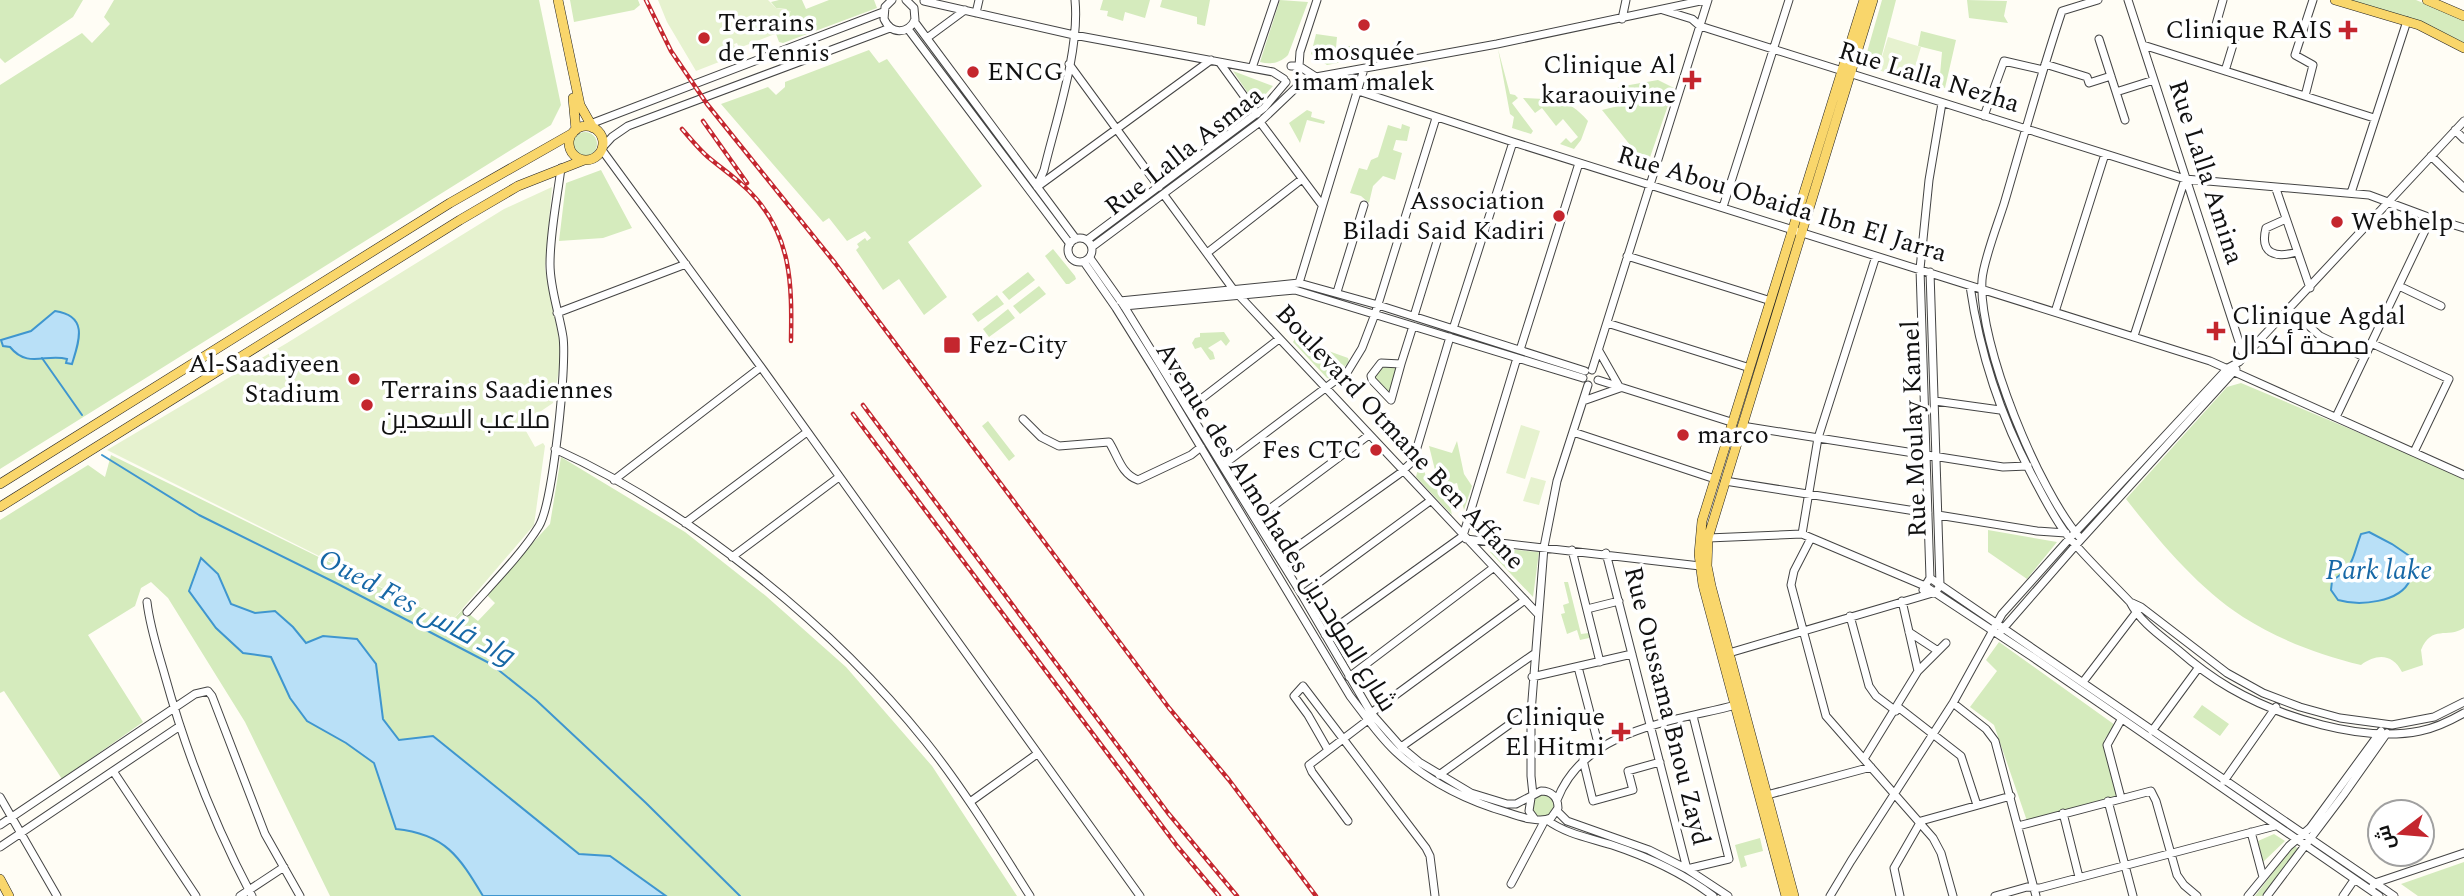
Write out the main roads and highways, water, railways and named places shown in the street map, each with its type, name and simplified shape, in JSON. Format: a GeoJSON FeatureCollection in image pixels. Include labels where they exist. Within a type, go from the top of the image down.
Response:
{"type":"FeatureCollection","features":[{"type":"Feature","properties":{"kind":"main road"},"geometry":{"type":"LineString","coordinates":[[0,507],[460,220],[518,187],[561,168],[595,158],[602,149],[602,136],[584,128],[575,107],[553,0]]}},
{"type":"Feature","properties":{"kind":"main road"},"geometry":{"type":"LineString","coordinates":[[558,0],[584,128]]}},
{"type":"Feature","properties":{"kind":"main road"},"geometry":{"type":"LineString","coordinates":[[1847,73],[1864,0]]}},
{"type":"Feature","properties":{"kind":"main road"},"geometry":{"type":"LineString","coordinates":[[1786,896],[1700,566],[1700,532],[1720,480],[1847,73],[1873,0]]}},
{"type":"Feature","properties":{"kind":"main road"},"geometry":{"type":"LineString","coordinates":[[2335,0],[2407,21],[2431,30],[2464,48]]}},
{"type":"Feature","properties":{"kind":"main road"},"geometry":{"type":"LineString","coordinates":[[2427,0],[2464,16]]}},
{"type":"Feature","properties":{"kind":"main road"},"geometry":{"type":"LineString","coordinates":[[584,128],[569,142],[572,152],[584,160]]}},
{"type":"Feature","properties":{"kind":"main road"},"geometry":{"type":"LineString","coordinates":[[0,484],[450,203],[584,128]]}},
{"type":"Feature","properties":{"kind":"main road"},"geometry":{"type":"LineString","coordinates":[[1737,424],[1750,368],[1771,301],[1798,231]]}},
{"type":"Feature","properties":{"kind":"main road"},"geometry":{"type":"LineString","coordinates":[[1720,480],[1708,538],[1708,576],[1794,896]]}},
{"type":"Feature","properties":{"kind":"main road"},"geometry":{"type":"LineString","coordinates":[[0,878],[9,896]]}},
{"type":"Feature","properties":{"kind":"water"},"geometry":{"type":"Polygon","coordinates":[[[55,311],[73,318],[77,324],[79,338],[72,364],[66,363],[67,359],[59,358],[30,359],[17,354],[10,347],[3,346],[1,340],[31,331],[55,311]]]}},
{"type":"Feature","properties":{"kind":"water","name":"Park lake"},"geometry":{"type":"Polygon","coordinates":[[[2369,532],[2411,557],[2410,580],[2397,594],[2378,601],[2357,603],[2338,600],[2331,590],[2332,581],[2349,566],[2361,534],[2369,532]]]}},
{"type":"Feature","properties":{"kind":"water"},"geometry":{"type":"Polygon","coordinates":[[[201,558],[218,574],[231,604],[255,613],[275,611],[306,643],[323,636],[357,639],[376,664],[383,719],[399,740],[433,736],[579,854],[610,856],[666,896],[483,896],[449,849],[427,836],[396,829],[374,763],[307,721],[290,698],[271,657],[243,653],[216,628],[189,591],[201,558]]]}},
{"type":"Feature","properties":{"kind":"waterway","name":"Oued Fes واد فاس"},"geometry":{"type":"LineString","coordinates":[[42,358],[82,415]]}},
{"type":"Feature","properties":{"kind":"waterway","name":"Oued Fes واد فاس"},"geometry":{"type":"LineString","coordinates":[[102,455],[199,515],[491,664],[536,700],[740,896]]}},
{"type":"Feature","properties":{"kind":"railway"},"geometry":{"type":"LineString","coordinates":[[646,0],[671,51],[707,104],[835,263],[1169,708],[1229,780],[1316,896]]}},
{"type":"Feature","properties":{"kind":"railway"},"geometry":{"type":"LineString","coordinates":[[703,121],[747,183]]}},
{"type":"Feature","properties":{"kind":"railway"},"geometry":{"type":"LineString","coordinates":[[682,129],[697,147],[749,191],[774,225],[781,242],[789,280],[791,341]]}},
{"type":"Feature","properties":{"kind":"railway"},"geometry":{"type":"LineString","coordinates":[[863,405],[1168,813],[1237,896]]}},
{"type":"Feature","properties":{"kind":"railway"},"geometry":{"type":"LineString","coordinates":[[853,414],[1177,846],[1219,896]]}},
{"type":"Feature","properties":{"kind":"place","name":"mosquée imam malek"},"geometry":{"type":"Point","coordinates":[1364,25]}},
{"type":"Feature","properties":{"kind":"place","name":"Clinique RAIS"},"geometry":{"type":"Point","coordinates":[2348,30]}},
{"type":"Feature","properties":{"kind":"place","name":"Terrains de Tennis"},"geometry":{"type":"Point","coordinates":[704,38]}},
{"type":"Feature","properties":{"kind":"place","name":"ENCG"},"geometry":{"type":"Point","coordinates":[973,72]}},
{"type":"Feature","properties":{"kind":"place","name":"Clinique Al karaouiyine"},"geometry":{"type":"Point","coordinates":[1692,80]}},
{"type":"Feature","properties":{"kind":"place","name":"Association Biladi Said Kadiri"},"geometry":{"type":"Point","coordinates":[1559,216]}},
{"type":"Feature","properties":{"kind":"place","name":"Webhelp"},"geometry":{"type":"Point","coordinates":[2337,222]}},
{"type":"Feature","properties":{"kind":"place","name":"Clinique Agdal مصحة أكدال"},"geometry":{"type":"Point","coordinates":[2216,331]}},
{"type":"Feature","properties":{"kind":"place","name":"Fez-City"},"geometry":{"type":"Point","coordinates":[952,345]}},
{"type":"Feature","properties":{"kind":"place","name":"Al-Saadiyeen Stadium"},"geometry":{"type":"Point","coordinates":[354,379]}},
{"type":"Feature","properties":{"kind":"place","name":"Terrains Saadiennes ملاعب السعدين"},"geometry":{"type":"Point","coordinates":[367,405]}},
{"type":"Feature","properties":{"kind":"place","name":"marco"},"geometry":{"type":"Point","coordinates":[1683,435]}},
{"type":"Feature","properties":{"kind":"place","name":"Fes CTC"},"geometry":{"type":"Point","coordinates":[1376,450]}},
{"type":"Feature","properties":{"kind":"place","name":"Clinique El Hitmi"},"geometry":{"type":"Point","coordinates":[1621,732]}}]}
